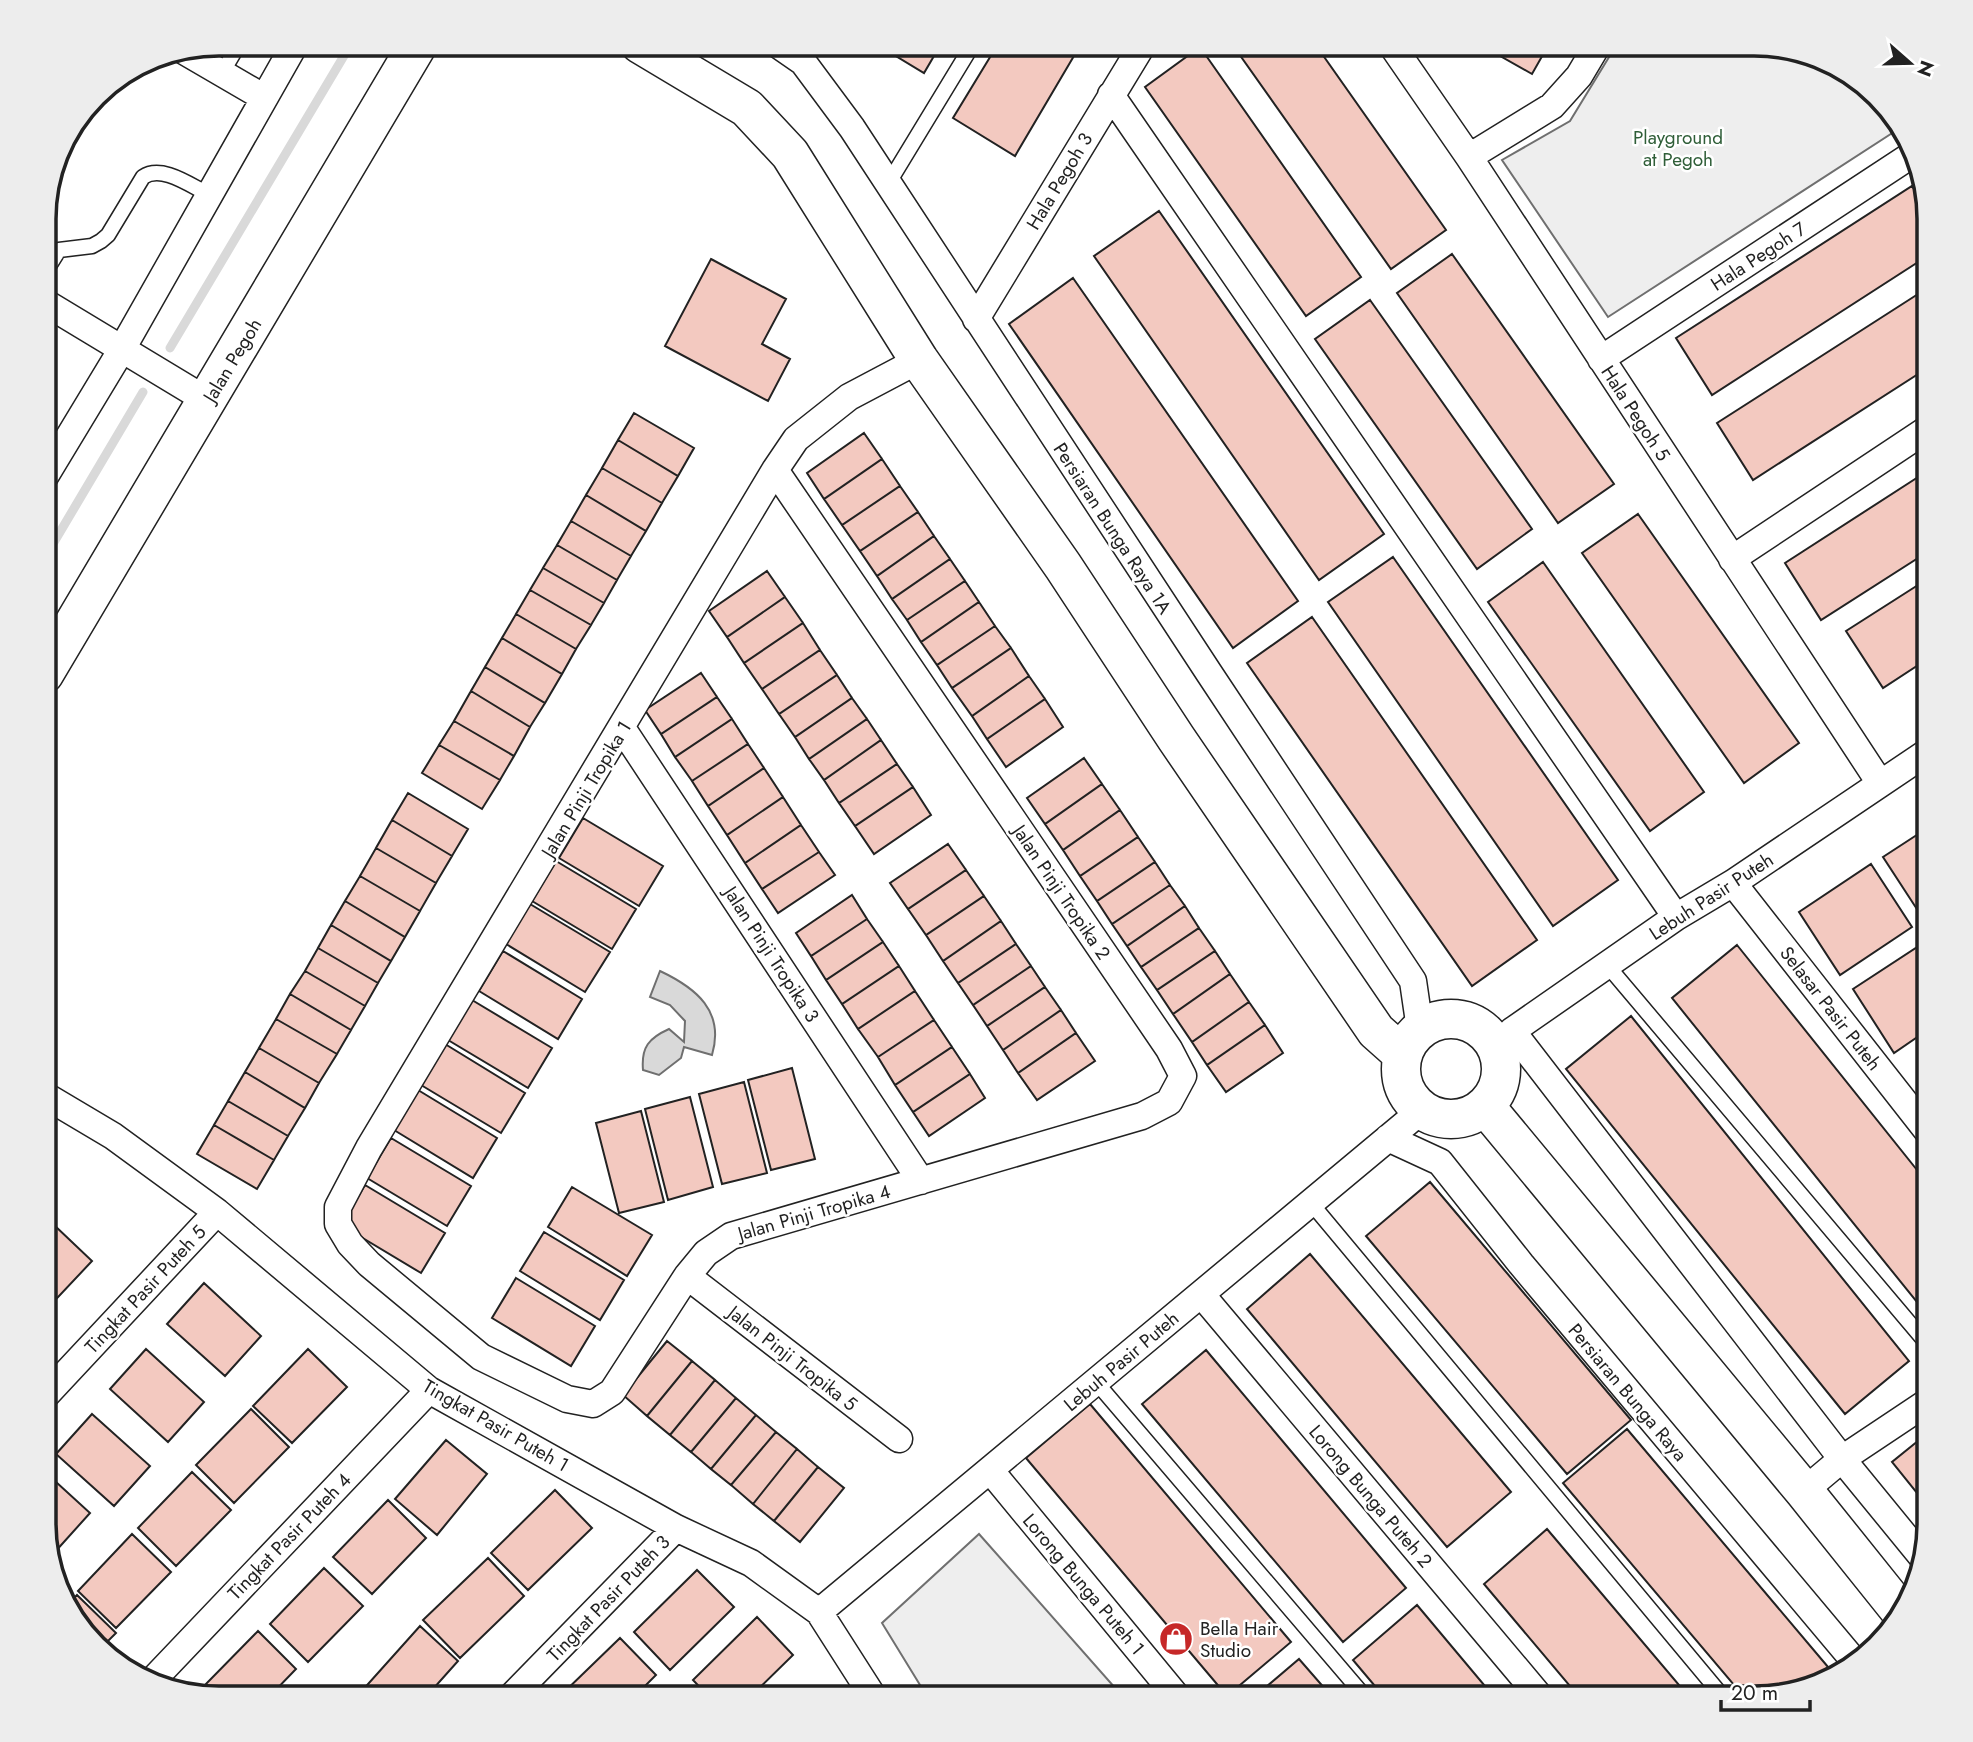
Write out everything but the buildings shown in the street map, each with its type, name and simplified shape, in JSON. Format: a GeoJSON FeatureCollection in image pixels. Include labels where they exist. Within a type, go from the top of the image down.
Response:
{"type":"FeatureCollection","features":[{"type":"Feature","properties":{"kind":"street"},"geometry":{"type":"LineString","coordinates":[[56,458],[122,349],[288,56]]}},
{"type":"Feature","properties":{"kind":"street","name":"Jalan Pegoh"},"geometry":{"type":"LineString","coordinates":[[56,654],[411,56]]}},
{"type":"Feature","properties":{"kind":"street"},"geometry":{"type":"LineString","coordinates":[[660,56],[747,108],[790,154],[919,360],[1063,566],[1176,738],[1376,1031],[1411,1042]]}},
{"type":"Feature","properties":{"kind":"street","name":"Persiaran Bunga Raya 1A"},"geometry":{"type":"LineString","coordinates":[[810,56],[852,128],[976,319],[1413,981],[1411,1042]]}},
{"type":"Feature","properties":{"kind":"street","name":"Hala Pegoh 3"},"geometry":{"type":"LineString","coordinates":[[976,319],[1135,56]]}},
{"type":"Feature","properties":{"kind":"street","name":"Hala Pegoh 5"},"geometry":{"type":"LineString","coordinates":[[1399,56],[1469,157],[1880,783]]}},
{"type":"Feature","properties":{"kind":"street"},"geometry":{"type":"LineString","coordinates":[[1469,157],[1552,106],[1579,76],[1591,56]]}},
{"type":"Feature","properties":{"kind":"street"},"geometry":{"type":"LineString","coordinates":[[196,58],[264,97]]}},
{"type":"Feature","properties":{"kind":"street"},"geometry":{"type":"LineString","coordinates":[[1111,95],[1676,917]]}},
{"type":"Feature","properties":{"kind":"street","name":"Hala Pegoh 7"},"geometry":{"type":"LineString","coordinates":[[1601,359],[1905,159]]}},
{"type":"Feature","properties":{"kind":"street"},"geometry":{"type":"LineString","coordinates":[[56,309],[208,401]]}},
{"type":"Feature","properties":{"kind":"street","name":"Jalan Pinji Tropika 1"},"geometry":{"type":"LineString","coordinates":[[369,1264],[350,1244],[338,1224],[338,1207],[369,1148],[775,470],[796,439],[849,397],[919,360]]}},
{"type":"Feature","properties":{"kind":"street"},"geometry":{"type":"LineString","coordinates":[[1732,559],[1917,436]]}},
{"type":"Feature","properties":{"kind":"street","name":"Jalan Pinji Tropika 2"},"geometry":{"type":"LineString","coordinates":[[775,470],[1169,1049],[1183,1076],[1169,1102],[1142,1116],[921,1181]]}},
{"type":"Feature","properties":{"kind":"street","name":"Jalan Pinji Tropika 3"},"geometry":{"type":"LineString","coordinates":[[622,728],[921,1181]]}},
{"type":"Feature","properties":{"kind":"street","name":"Lebuh Pasir Puteh"},"geometry":{"type":"LineString","coordinates":[[1504,1039],[1676,917],[1733,883],[1917,759]]}},
{"type":"Feature","properties":{"kind":"street","name":"Selasar Pasir Puteh"},"geometry":{"type":"LineString","coordinates":[[1733,883],[1917,1108]]}},
{"type":"Feature","properties":{"kind":"street"},"geometry":{"type":"LineString","coordinates":[[1504,1039],[1497,1088],[1485,1105],[1471,1115],[1454,1119],[1437,1117],[1422,1110],[1408,1095],[1401,1076],[1411,1042],[1440,1020],[1462,1019],[1504,1039],[1915,1548]]}},
{"type":"Feature","properties":{"kind":"street","name":"Tingkat Pasir Puteh 1"},"geometry":{"type":"LineString","coordinates":[[56,1102],[113,1136],[217,1212],[429,1390],[676,1528],[751,1563],[819,1612],[866,1686]]}},
{"type":"Feature","properties":{"kind":"street"},"geometry":{"type":"LineString","coordinates":[[1485,1105],[1895,1605]]}},
{"type":"Feature","properties":{"kind":"street","name":"Lebuh Pasir Puteh"},"geometry":{"type":"LineString","coordinates":[[819,1612],[1422,1110]]}},
{"type":"Feature","properties":{"kind":"street","name":"Persiaran Bunga Raya"},"geometry":{"type":"LineString","coordinates":[[1388,1138],[1440,1162],[1530,1275],[1849,1655]]}},
{"type":"Feature","properties":{"kind":"street","name":"Jalan Pinji Tropika 4"},"geometry":{"type":"LineString","coordinates":[[369,1264],[481,1357],[567,1399],[593,1404],[612,1392],[687,1276],[706,1253],[731,1236],[921,1181]]}},
{"type":"Feature","properties":{"kind":"street","name":"Tingkat Pasir Puteh 5"},"geometry":{"type":"LineString","coordinates":[[56,1384],[217,1212]]}},
{"type":"Feature","properties":{"kind":"street","name":"Jalan Pinji Tropika 5"},"geometry":{"type":"LineString","coordinates":[[687,1276],[899,1439]]}},
{"type":"Feature","properties":{"kind":"street","name":"Lorong Bunga Puteh 2"},"geometry":{"type":"LineString","coordinates":[[1201,1294],[1531,1686]]}},
{"type":"Feature","properties":{"kind":"street","name":"Tingkat Pasir Puteh 4"},"geometry":{"type":"LineString","coordinates":[[158,1674],[429,1390]]}},
{"type":"Feature","properties":{"kind":"street"},"geometry":{"type":"LineString","coordinates":[[1804,1491],[1842,1459],[1917,1409]]}},
{"type":"Feature","properties":{"kind":"street","name":"Lorong Bunga Puteh 1"},"geometry":{"type":"LineString","coordinates":[[990,1470],[1168,1686]]}},
{"type":"Feature","properties":{"kind":"street","name":"Tingkat Pasir Puteh 3"},"geometry":{"type":"LineString","coordinates":[[523,1686],[676,1528]]}},
{"type":"Feature","properties":{"kind":"lane"},"geometry":{"type":"LineString","coordinates":[[222,73],[232,56]]}},
{"type":"Feature","properties":{"kind":"lane"},"geometry":{"type":"LineString","coordinates":[[888,184],[965,56]]}},
{"type":"Feature","properties":{"kind":"lane"},"geometry":{"type":"LineString","coordinates":[[56,256],[60,250],[92,246],[108,235],[143,177],[151,172],[160,171],[210,195]]}},
{"type":"Feature","properties":{"kind":"lane"},"geometry":{"type":"LineString","coordinates":[[1607,965],[1917,1332]]}},
{"type":"Feature","properties":{"kind":"lane"},"geometry":{"type":"LineString","coordinates":[[1311,1203],[1714,1686]]}},
{"type":"Feature","properties":{"kind":"lane"},"geometry":{"type":"LineString","coordinates":[[1096,1382],[1356,1686]]}},
{"type":"Feature","properties":{"kind":"green space","name":"Playground at Pegoh"},"geometry":{"type":"Polygon","coordinates":[[[1610,56],[1765,56],[1786,59],[1816,68],[1845,83],[1877,112],[1893,133],[1608,317],[1502,160],[1570,121],[1610,56]]]}},
{"type":"Feature","properties":{"kind":"green space"},"geometry":{"type":"Polygon","coordinates":[[[979,1534],[1113,1686],[921,1686],[882,1623],[979,1534]]]}},
{"type":"Feature","properties":{"kind":"shaded area"},"geometry":{"type":"Polygon","coordinates":[[[660,971],[696,993],[711,1014],[715,1039],[712,1055],[684,1047],[681,1058],[659,1075],[643,1070],[645,1049],[651,1040],[669,1029],[684,1042],[685,1021],[670,1005],[650,997],[660,971]]]}},
{"type":"Feature","properties":{"kind":"waterway"},"geometry":{"type":"LineString","coordinates":[[170,348],[344,56]]}},
{"type":"Feature","properties":{"kind":"waterway"},"geometry":{"type":"LineString","coordinates":[[56,539],[143,392]]}},
{"type":"Feature","properties":{"kind":"place","name":"Bella Hair Studio"},"geometry":{"type":"Point","coordinates":[1176,1639]}}]}
